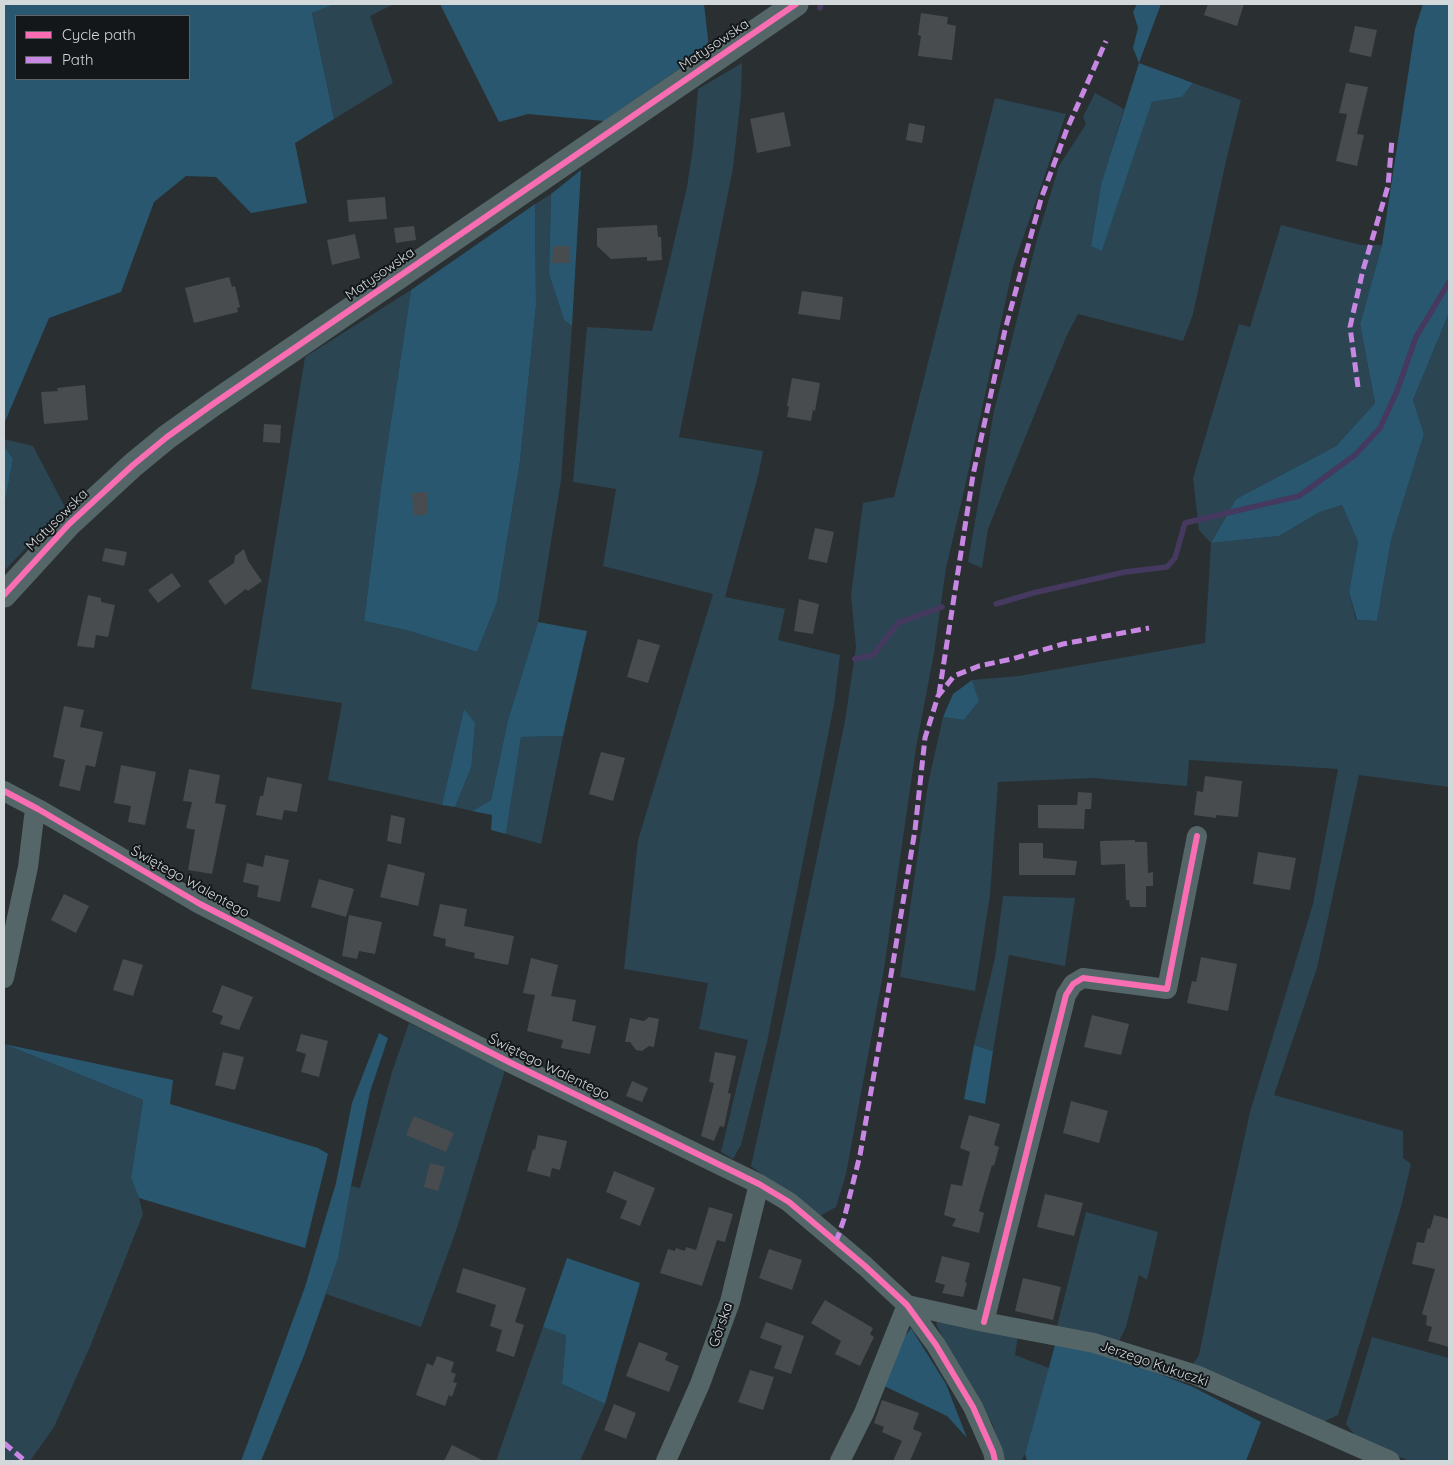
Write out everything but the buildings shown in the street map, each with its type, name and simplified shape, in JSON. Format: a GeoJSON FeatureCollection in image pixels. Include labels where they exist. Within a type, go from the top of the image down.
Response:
{"type":"FeatureCollection","features":[{"type":"Feature","properties":{"kind":"street","name":"Matysowska"},"geometry":{"type":"LineString","coordinates":[[4,595],[69,524],[133,465],[167,437],[796,4]]}},
{"type":"Feature","properties":{"kind":"street","name":"Świętego Walentego"},"geometry":{"type":"LineString","coordinates":[[4,791],[225,917],[511,1063],[759,1184],[789,1202],[865,1266],[907,1305],[936,1345],[973,1407],[993,1452],[995,1461]]}},
{"type":"Feature","properties":{"kind":"street"},"geometry":{"type":"LineString","coordinates":[[4,978],[28,867],[34,817],[38,809]]}},
{"type":"Feature","properties":{"kind":"street"},"geometry":{"type":"LineString","coordinates":[[984,1322],[1066,995],[1073,984],[1083,978],[1167,989],[1198,836]]}},
{"type":"Feature","properties":{"kind":"street","name":"Górska"},"geometry":{"type":"LineString","coordinates":[[666,1461],[700,1384],[730,1302],[759,1184]]}},
{"type":"Feature","properties":{"kind":"street"},"geometry":{"type":"LineString","coordinates":[[840,1461],[864,1413],[907,1305]]}},
{"type":"Feature","properties":{"kind":"street","name":"Jerzego Kukuczki"},"geometry":{"type":"LineString","coordinates":[[907,1305],[1094,1343],[1196,1376],[1390,1461]]}},
{"type":"Feature","properties":{"kind":"shaded area"},"geometry":{"type":"Polygon","coordinates":[[[4,4],[335,4],[312,13],[334,119],[295,143],[307,203],[251,213],[216,177],[186,176],[154,202],[121,292],[49,318],[4,424],[4,4]]]}},
{"type":"Feature","properties":{"kind":"shaded area"},"geometry":{"type":"Polygon","coordinates":[[[335,4],[394,4],[370,16],[393,83],[334,119],[312,13],[335,4]]]}},
{"type":"Feature","properties":{"kind":"shaded area"},"geometry":{"type":"Polygon","coordinates":[[[440,4],[704,4],[709,48],[604,121],[528,114],[499,122],[440,4]]]}},
{"type":"Feature","properties":{"kind":"shaded area"},"geometry":{"type":"Polygon","coordinates":[[[1137,4],[1161,4],[1139,63],[1133,48],[1138,28],[1133,12],[1137,4]]]}},
{"type":"Feature","properties":{"kind":"shaded area"},"geometry":{"type":"Polygon","coordinates":[[[1423,4],[1449,4],[1449,313],[1413,400],[1424,434],[1391,540],[1377,621],[1357,620],[1349,592],[1358,542],[1342,505],[1320,512],[1279,536],[1211,543],[1236,499],[1336,446],[1375,403],[1360,324],[1382,245],[1415,29],[1423,4]]]}},
{"type":"Feature","properties":{"kind":"shaded area"},"geometry":{"type":"Polygon","coordinates":[[[742,63],[741,95],[733,168],[679,437],[763,451],[725,597],[785,609],[778,640],[840,655],[834,705],[767,1042],[741,1145],[733,1159],[721,1152],[748,1040],[699,1029],[708,983],[624,969],[638,840],[713,594],[603,566],[616,489],[573,482],[587,327],[652,331],[687,187],[693,147],[698,89],[742,63]]]}},
{"type":"Feature","properties":{"kind":"shaded area"},"geometry":{"type":"Polygon","coordinates":[[[1139,63],[1193,83],[1182,97],[1152,102],[1102,251],[1091,246],[1101,184],[1139,63]]]}},
{"type":"Feature","properties":{"kind":"shaded area"},"geometry":{"type":"Polygon","coordinates":[[[1193,83],[1241,100],[1193,314],[1183,341],[1078,314],[1066,337],[988,529],[982,568],[968,562],[994,411],[1038,235],[1059,166],[1086,124],[1083,117],[1095,93],[1124,109],[1101,184],[1091,245],[1102,251],[1152,102],[1182,97],[1193,83]]]}},
{"type":"Feature","properties":{"kind":"shaded area"},"geometry":{"type":"Polygon","coordinates":[[[995,98],[1066,114],[1013,267],[946,568],[934,653],[916,748],[884,969],[846,1174],[836,1207],[818,1217],[751,1166],[845,721],[856,647],[851,595],[863,503],[894,497],[995,98]]]}},
{"type":"Feature","properties":{"kind":"shaded area"},"geometry":{"type":"Polygon","coordinates":[[[581,170],[572,326],[564,320],[549,274],[551,194],[581,170]]]}},
{"type":"Feature","properties":{"kind":"shaded area"},"geometry":{"type":"Polygon","coordinates":[[[551,194],[549,274],[564,320],[572,326],[561,480],[538,622],[508,720],[491,800],[472,811],[455,807],[471,768],[464,710],[442,805],[328,780],[342,703],[251,689],[305,357],[411,290],[381,487],[364,621],[406,630],[477,652],[497,602],[520,461],[536,306],[535,204],[551,194]]]}},
{"type":"Feature","properties":{"kind":"shaded area"},"geometry":{"type":"Polygon","coordinates":[[[535,204],[536,306],[520,461],[497,602],[477,652],[406,630],[364,621],[381,487],[411,290],[535,204]]]}},
{"type":"Feature","properties":{"kind":"shaded area"},"geometry":{"type":"Polygon","coordinates":[[[1281,225],[1361,245],[1382,245],[1360,324],[1375,403],[1336,446],[1236,499],[1211,543],[1199,530],[1193,478],[1239,324],[1250,327],[1281,225]]]}},
{"type":"Feature","properties":{"kind":"shaded area"},"geometry":{"type":"Polygon","coordinates":[[[1449,313],[1449,787],[1359,775],[1317,968],[1274,1095],[1403,1131],[1403,1158],[1411,1164],[1401,1207],[1338,1415],[1323,1422],[1191,1367],[1199,1355],[1250,1112],[1313,904],[1338,769],[1189,760],[1187,786],[1093,778],[998,782],[990,895],[975,991],[900,977],[928,784],[943,717],[964,720],[979,701],[972,680],[1019,676],[1205,643],[1211,543],[1279,536],[1320,512],[1342,505],[1358,542],[1349,592],[1356,620],[1377,621],[1391,540],[1424,434],[1413,400],[1449,313]]]}},
{"type":"Feature","properties":{"kind":"shaded area"},"geometry":{"type":"Polygon","coordinates":[[[4,439],[33,446],[65,507],[4,571],[4,507],[13,459],[4,446],[4,439]]]}},
{"type":"Feature","properties":{"kind":"shaded area"},"geometry":{"type":"Polygon","coordinates":[[[4,446],[13,459],[4,507],[4,446]]]}},
{"type":"Feature","properties":{"kind":"shaded area"},"geometry":{"type":"Polygon","coordinates":[[[538,622],[587,631],[563,736],[521,737],[506,834],[491,830],[492,815],[472,811],[491,800],[508,720],[538,622]]]}},
{"type":"Feature","properties":{"kind":"shaded area"},"geometry":{"type":"Polygon","coordinates":[[[972,680],[979,701],[964,720],[943,717],[953,694],[972,680]]]}},
{"type":"Feature","properties":{"kind":"shaded area"},"geometry":{"type":"Polygon","coordinates":[[[464,709],[475,723],[471,768],[455,807],[442,805],[464,709]]]}},
{"type":"Feature","properties":{"kind":"shaded area"},"geometry":{"type":"Polygon","coordinates":[[[563,736],[541,844],[506,834],[521,737],[563,736]]]}},
{"type":"Feature","properties":{"kind":"shaded area"},"geometry":{"type":"Polygon","coordinates":[[[1003,896],[1075,898],[1065,966],[1009,955],[993,1051],[974,1045],[995,958],[1003,896]]]}},
{"type":"Feature","properties":{"kind":"shaded area"},"geometry":{"type":"Polygon","coordinates":[[[409,1023],[505,1070],[457,1228],[421,1327],[326,1294],[338,1259],[351,1186],[360,1188],[392,1072],[409,1023]]]}},
{"type":"Feature","properties":{"kind":"shaded area"},"geometry":{"type":"Polygon","coordinates":[[[379,1033],[388,1038],[370,1092],[338,1259],[305,1353],[261,1461],[241,1461],[305,1287],[336,1183],[352,1103],[379,1033]]]}},
{"type":"Feature","properties":{"kind":"shaded area"},"geometry":{"type":"Polygon","coordinates":[[[4,1044],[143,1100],[131,1178],[143,1214],[89,1349],[54,1427],[30,1461],[4,1461],[4,1044]]]}},
{"type":"Feature","properties":{"kind":"shaded area"},"geometry":{"type":"Polygon","coordinates":[[[4,1044],[173,1080],[170,1104],[318,1148],[328,1154],[305,1248],[139,1198],[131,1178],[143,1100],[4,1044]]]}},
{"type":"Feature","properties":{"kind":"shaded area"},"geometry":{"type":"Polygon","coordinates":[[[974,1045],[993,1051],[985,1104],[964,1099],[974,1045]]]}},
{"type":"Feature","properties":{"kind":"shaded area"},"geometry":{"type":"Polygon","coordinates":[[[1086,1212],[1158,1232],[1147,1280],[1139,1275],[1126,1327],[1119,1341],[1056,1330],[1086,1212]]]}},
{"type":"Feature","properties":{"kind":"shaded area"},"geometry":{"type":"Polygon","coordinates":[[[567,1258],[640,1283],[605,1404],[562,1384],[566,1335],[543,1327],[567,1258]]]}},
{"type":"Feature","properties":{"kind":"shaded area"},"geometry":{"type":"Polygon","coordinates":[[[939,1318],[1018,1336],[1015,1355],[1049,1368],[1025,1454],[1021,1461],[1006,1461],[992,1423],[951,1354],[936,1324],[939,1318]]]}},
{"type":"Feature","properties":{"kind":"shaded area"},"geometry":{"type":"Polygon","coordinates":[[[543,1327],[566,1334],[562,1384],[605,1404],[580,1461],[496,1461],[543,1327]]]}},
{"type":"Feature","properties":{"kind":"shaded area"},"geometry":{"type":"Polygon","coordinates":[[[911,1328],[946,1384],[967,1438],[947,1416],[882,1385],[902,1341],[911,1328]]]}},
{"type":"Feature","properties":{"kind":"shaded area"},"geometry":{"type":"Polygon","coordinates":[[[1372,1337],[1449,1358],[1449,1461],[1409,1461],[1358,1439],[1346,1424],[1372,1337]]]}},
{"type":"Feature","properties":{"kind":"shaded area"},"geometry":{"type":"Polygon","coordinates":[[[1055,1345],[1112,1356],[1193,1387],[1261,1422],[1246,1461],[1027,1461],[1025,1454],[1055,1345]]]}},
{"type":"Feature","properties":{"kind":"waterway"},"geometry":{"type":"LineString","coordinates":[[820,8],[821,4]]}},
{"type":"Feature","properties":{"kind":"waterway"},"geometry":{"type":"LineString","coordinates":[[996,604],[1033,593],[1125,572],[1167,567],[1175,558],[1185,523],[1299,496],[1355,455],[1380,428],[1397,391],[1416,337],[1449,282]]}},
{"type":"Feature","properties":{"kind":"waterway"},"geometry":{"type":"LineString","coordinates":[[855,659],[873,655],[898,623],[942,607]]}},
{"type":"Feature","properties":{"kind":"marked path"},"geometry":{"type":"LineString","coordinates":[[939,694],[973,475],[1005,330],[1041,199],[1067,129],[1106,41]]}},
{"type":"Feature","properties":{"kind":"marked path"},"geometry":{"type":"LineString","coordinates":[[1358,387],[1350,327],[1363,270],[1388,186],[1392,140]]}},
{"type":"Feature","properties":{"kind":"marked path"},"geometry":{"type":"LineString","coordinates":[[836,1242],[844,1219],[860,1155],[915,830],[925,738],[938,696],[954,676],[979,666],[1012,659],[1063,644],[1149,628]]}},
{"type":"Feature","properties":{"kind":"marked path"},"geometry":{"type":"LineString","coordinates":[[4,1443],[25,1461]]}},
{"type":"Feature","properties":{"kind":"cycle path"},"geometry":{"type":"LineString","coordinates":[[4,595],[69,524],[133,465],[167,437],[796,4]]}},
{"type":"Feature","properties":{"kind":"cycle path"},"geometry":{"type":"LineString","coordinates":[[4,791],[200,904],[511,1063],[759,1184],[789,1202],[865,1266],[907,1305],[936,1345],[973,1407],[993,1452],[995,1461]]}},
{"type":"Feature","properties":{"kind":"cycle path"},"geometry":{"type":"LineString","coordinates":[[984,1322],[1066,995],[1073,984],[1083,978],[1167,989],[1197,836]]}}]}
